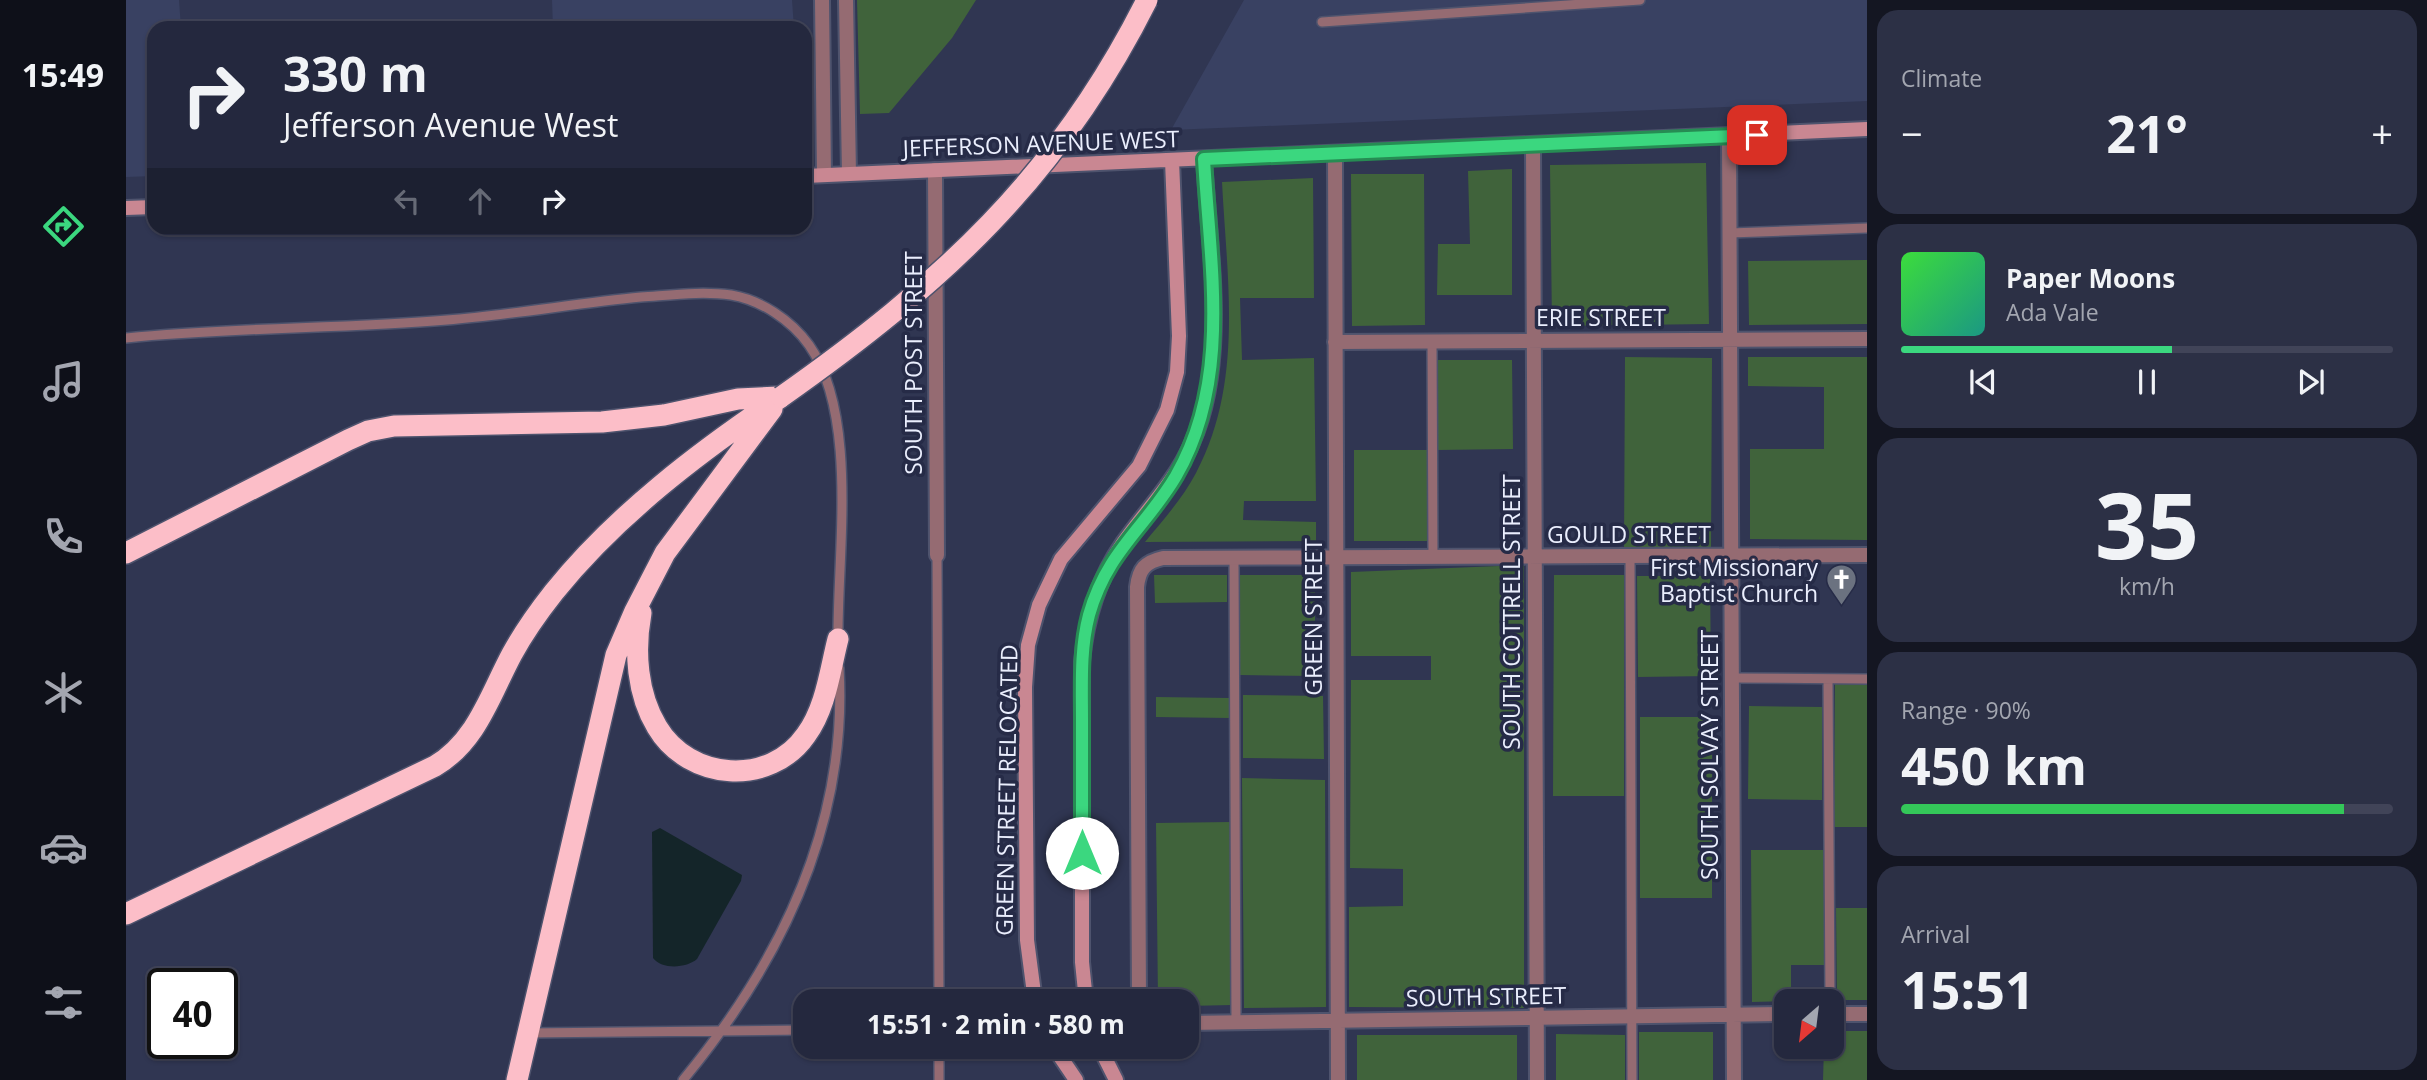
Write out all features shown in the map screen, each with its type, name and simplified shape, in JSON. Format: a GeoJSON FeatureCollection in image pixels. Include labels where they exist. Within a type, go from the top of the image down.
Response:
{"type":"FeatureCollection","features":[{"type":"Feature","properties":{"kind":"highway"},"geometry":{"type":"LineString","coordinates":[[126,914],[435,766],[459,750],[470,735],[520,640],[580,561],[685,467],[919,292],[1010,205],[1069,130],[1120,50],[1147,0]]}},
{"type":"Feature","properties":{"kind":"highway"},"geometry":{"type":"LineString","coordinates":[[126,553],[348,440],[377,428],[405,425],[602,422],[664,415],[738,400],[780,397]]}},
{"type":"Feature","properties":{"kind":"highway"},"geometry":{"type":"LineString","coordinates":[[517,1080],[609,678],[625,632],[649,580],[689,518],[780,397]]}},
{"type":"Feature","properties":{"kind":"highway"},"geometry":{"type":"LineString","coordinates":[[649,580],[640,617],[638,656],[641,687],[648,710],[657,728],[677,750],[713,769],[760,769],[798,746],[818,712],[838,639]]}},
{"type":"Feature","properties":{"kind":"street"},"geometry":{"type":"LineString","coordinates":[[822,0],[824,175]]}},
{"type":"Feature","properties":{"kind":"street"},"geometry":{"type":"LineString","coordinates":[[846,0],[849,174]]}},
{"type":"Feature","properties":{"kind":"street","name":"JEFFERSON AVENUE WEST"},"geometry":{"type":"LineString","coordinates":[[812,176],[1867,130]]}},
{"type":"Feature","properties":{"kind":"street","name":"SOUTH SOLVAY STREET"},"geometry":{"type":"LineString","coordinates":[[1729,136],[1734,1080]]}},
{"type":"Feature","properties":{"kind":"street","name":"SOUTH COTTRELL STREET"},"geometry":{"type":"LineString","coordinates":[[1533,145],[1537,1080]]}},
{"type":"Feature","properties":{"kind":"street","name":"GREEN STREET"},"geometry":{"type":"LineString","coordinates":[[1335,154],[1338,1080]]}},
{"type":"Feature","properties":{"kind":"street"},"geometry":{"type":"LineString","coordinates":[[1085,989],[1082,962],[1082,662],[1085,633],[1093,601],[1106,572],[1122,545],[1175,476],[1195,436],[1207,399],[1214,334],[1204,159]]}},
{"type":"Feature","properties":{"kind":"street","name":"GREEN STREET RELOCATED"},"geometry":{"type":"LineString","coordinates":[[1033,989],[1027,940],[1025,680],[1028,645],[1039,605],[1061,559],[1139,466],[1167,410],[1177,372],[1179,336],[1172,160]]}},
{"type":"Feature","properties":{"kind":"street","name":"SOUTH POST STREET"},"geometry":{"type":"LineString","coordinates":[[936,170],[937,555]]}},
{"type":"Feature","properties":{"kind":"street"},"geometry":{"type":"LineString","coordinates":[[126,208],[147,207]]}},
{"type":"Feature","properties":{"kind":"street","name":"ERIE STREET"},"geometry":{"type":"LineString","coordinates":[[1335,342],[1867,339]]}},
{"type":"Feature","properties":{"kind":"street","name":"GOULD STREET"},"geometry":{"type":"LineString","coordinates":[[1139,989],[1137,587],[1141,568],[1163,558],[1867,555]]}},
{"type":"Feature","properties":{"kind":"street","name":"SOUTH STREET"},"geometry":{"type":"LineString","coordinates":[[1199,1022],[1774,1014]]}},
{"type":"Feature","properties":{"kind":"street"},"geometry":{"type":"LineString","coordinates":[[1844,1014],[1867,1014]]}},
{"type":"Feature","properties":{"kind":"street"},"geometry":{"type":"LineString","coordinates":[[1062,1059],[1076,1080]]}},
{"type":"Feature","properties":{"kind":"street"},"geometry":{"type":"LineString","coordinates":[[1106,1059],[1116,1080]]}},
{"type":"Feature","properties":{"kind":"lane"},"geometry":{"type":"LineString","coordinates":[[1322,22],[1640,0]]}},
{"type":"Feature","properties":{"kind":"lane"},"geometry":{"type":"LineString","coordinates":[[1730,233],[1867,228]]}},
{"type":"Feature","properties":{"kind":"lane"},"geometry":{"type":"LineString","coordinates":[[126,338],[450,320],[599,301],[689,294],[731,296],[758,303],[788,323],[810,346],[819,363],[835,416],[841,458],[838,743],[825,821],[808,874],[783,932],[723,1031],[683,1080]]}},
{"type":"Feature","properties":{"kind":"lane"},"geometry":{"type":"LineString","coordinates":[[1432,341],[1433,557]]}},
{"type":"Feature","properties":{"kind":"lane"},"geometry":{"type":"LineString","coordinates":[[937,555],[939,989]]}},
{"type":"Feature","properties":{"kind":"lane"},"geometry":{"type":"LineString","coordinates":[[1630,556],[1632,1080]]}},
{"type":"Feature","properties":{"kind":"lane"},"geometry":{"type":"LineString","coordinates":[[1234,558],[1236,1021]]}},
{"type":"Feature","properties":{"kind":"lane"},"geometry":{"type":"LineString","coordinates":[[1732,678],[1867,679]]}},
{"type":"Feature","properties":{"kind":"lane"},"geometry":{"type":"LineString","coordinates":[[1828,678],[1830,989]]}},
{"type":"Feature","properties":{"kind":"lane"},"geometry":{"type":"LineString","coordinates":[[528,1033],[793,1030]]}},
{"type":"Feature","properties":{"kind":"lane"},"geometry":{"type":"LineString","coordinates":[[939,1059],[939,1080]]}},
{"type":"Feature","properties":{"kind":"shaded area"},"geometry":{"type":"Polygon","coordinates":[[[126,0],[179,0],[180,21],[147,21],[147,176],[126,177],[126,0]]]}},
{"type":"Feature","properties":{"kind":"shaded area"},"geometry":{"type":"Polygon","coordinates":[[[552,0],[792,0],[794,21],[553,21],[552,0]]]}},
{"type":"Feature","properties":{"kind":"shaded area"},"geometry":{"type":"Polygon","coordinates":[[[1244,0],[1867,0],[1867,101],[1171,130],[1244,0]]]}},
{"type":"Feature","properties":{"kind":"shaded area"},"geometry":{"type":"Polygon","coordinates":[[[660,828],[742,875],[697,959],[681,966],[668,966],[653,958],[652,832],[660,828]]]}},
{"type":"Feature","properties":{"kind":"green space"},"geometry":{"type":"Polygon","coordinates":[[[857,0],[976,0],[952,38],[889,113],[860,114],[857,0]]]}},
{"type":"Feature","properties":{"kind":"green space"},"geometry":{"type":"Polygon","coordinates":[[[1706,163],[1709,324],[1552,326],[1550,165],[1706,163]]]}},
{"type":"Feature","properties":{"kind":"green space"},"geometry":{"type":"Polygon","coordinates":[[[1512,169],[1512,295],[1437,295],[1438,244],[1470,244],[1468,171],[1512,169]]]}},
{"type":"Feature","properties":{"kind":"green space"},"geometry":{"type":"Polygon","coordinates":[[[1351,174],[1424,174],[1425,325],[1352,326],[1351,174]]]}},
{"type":"Feature","properties":{"kind":"green space"},"geometry":{"type":"Polygon","coordinates":[[[1313,178],[1314,298],[1240,298],[1242,360],[1314,358],[1316,501],[1244,501],[1243,520],[1316,522],[1316,541],[1145,542],[1179,500],[1196,473],[1211,438],[1221,403],[1229,330],[1222,182],[1313,178]]]}},
{"type":"Feature","properties":{"kind":"green space"},"geometry":{"type":"Polygon","coordinates":[[[1867,260],[1867,324],[1749,325],[1748,261],[1867,260]]]}},
{"type":"Feature","properties":{"kind":"green space"},"geometry":{"type":"Polygon","coordinates":[[[1625,357],[1712,358],[1711,550],[1624,549],[1625,357]]]}},
{"type":"Feature","properties":{"kind":"green space"},"geometry":{"type":"Polygon","coordinates":[[[1748,357],[1867,357],[1867,540],[1750,539],[1750,449],[1824,449],[1824,387],[1748,386],[1748,357]]]}},
{"type":"Feature","properties":{"kind":"green space"},"geometry":{"type":"Polygon","coordinates":[[[1436,360],[1512,360],[1513,449],[1437,450],[1436,360]]]}},
{"type":"Feature","properties":{"kind":"green space"},"geometry":{"type":"Polygon","coordinates":[[[1354,450],[1429,450],[1429,541],[1354,541],[1354,450]]]}},
{"type":"Feature","properties":{"kind":"green space"},"geometry":{"type":"Polygon","coordinates":[[[1524,565],[1524,1008],[1349,1007],[1349,907],[1403,906],[1403,869],[1350,868],[1351,680],[1431,680],[1431,656],[1351,656],[1351,572],[1524,565]]]}},
{"type":"Feature","properties":{"kind":"green space"},"geometry":{"type":"Polygon","coordinates":[[[1154,575],[1227,575],[1227,602],[1155,603],[1154,575]]]}},
{"type":"Feature","properties":{"kind":"green space"},"geometry":{"type":"Polygon","coordinates":[[[1240,575],[1315,575],[1315,676],[1240,675],[1240,575]]]}},
{"type":"Feature","properties":{"kind":"green space"},"geometry":{"type":"Polygon","coordinates":[[[1554,575],[1624,575],[1624,796],[1553,796],[1554,575]]]}},
{"type":"Feature","properties":{"kind":"green space"},"geometry":{"type":"Polygon","coordinates":[[[1637,576],[1710,576],[1711,676],[1638,677],[1637,576]]]}},
{"type":"Feature","properties":{"kind":"green space"},"geometry":{"type":"Polygon","coordinates":[[[1835,682],[1867,682],[1867,827],[1834,827],[1835,682]]]}},
{"type":"Feature","properties":{"kind":"green space"},"geometry":{"type":"Polygon","coordinates":[[[1243,695],[1323,696],[1324,759],[1243,758],[1243,695]]]}},
{"type":"Feature","properties":{"kind":"green space"},"geometry":{"type":"Polygon","coordinates":[[[1156,697],[1229,698],[1229,718],[1156,717],[1156,697]]]}},
{"type":"Feature","properties":{"kind":"green space"},"geometry":{"type":"Polygon","coordinates":[[[1749,706],[1822,707],[1822,800],[1748,799],[1749,706]]]}},
{"type":"Feature","properties":{"kind":"green space"},"geometry":{"type":"Polygon","coordinates":[[[1640,717],[1712,717],[1712,898],[1640,898],[1640,717]]]}},
{"type":"Feature","properties":{"kind":"green space"},"geometry":{"type":"Polygon","coordinates":[[[1242,778],[1325,780],[1326,1007],[1244,1008],[1242,778]]]}},
{"type":"Feature","properties":{"kind":"green space"},"geometry":{"type":"Polygon","coordinates":[[[1230,822],[1232,1005],[1199,1006],[1199,989],[1158,989],[1156,823],[1230,822]]]}},
{"type":"Feature","properties":{"kind":"green space"},"geometry":{"type":"Polygon","coordinates":[[[1751,850],[1824,850],[1824,965],[1791,965],[1791,989],[1774,989],[1774,1001],[1752,1002],[1751,850]]]}},
{"type":"Feature","properties":{"kind":"green space"},"geometry":{"type":"Polygon","coordinates":[[[1836,908],[1867,908],[1867,1000],[1844,1000],[1844,989],[1837,989],[1836,908]]]}},
{"type":"Feature","properties":{"kind":"green space"},"geometry":{"type":"Polygon","coordinates":[[[1844,1031],[1867,1031],[1867,1080],[1823,1080],[1824,1059],[1844,1059],[1844,1031]]]}},
{"type":"Feature","properties":{"kind":"green space"},"geometry":{"type":"Polygon","coordinates":[[[1639,1032],[1713,1032],[1713,1080],[1639,1080],[1639,1032]]]}},
{"type":"Feature","properties":{"kind":"green space"},"geometry":{"type":"Polygon","coordinates":[[[1556,1034],[1625,1035],[1625,1080],[1556,1080],[1556,1034]]]}},
{"type":"Feature","properties":{"kind":"green space"},"geometry":{"type":"Polygon","coordinates":[[[1357,1035],[1517,1035],[1517,1080],[1357,1080],[1357,1035]]]}},
{"type":"Feature","properties":{"kind":"place","name":"First Missionary Baptist Church"},"geometry":{"type":"Point","coordinates":[1841,607]}},
{"type":"Feature","properties":{"kind":"route"},"geometry":{"type":"LineString","coordinates":[[1082,853],[1082,662],[1085,633],[1093,601],[1122,545],[1175,476],[1198,429],[1207,399],[1214,334],[1204,159],[1757,135]]}}]}
